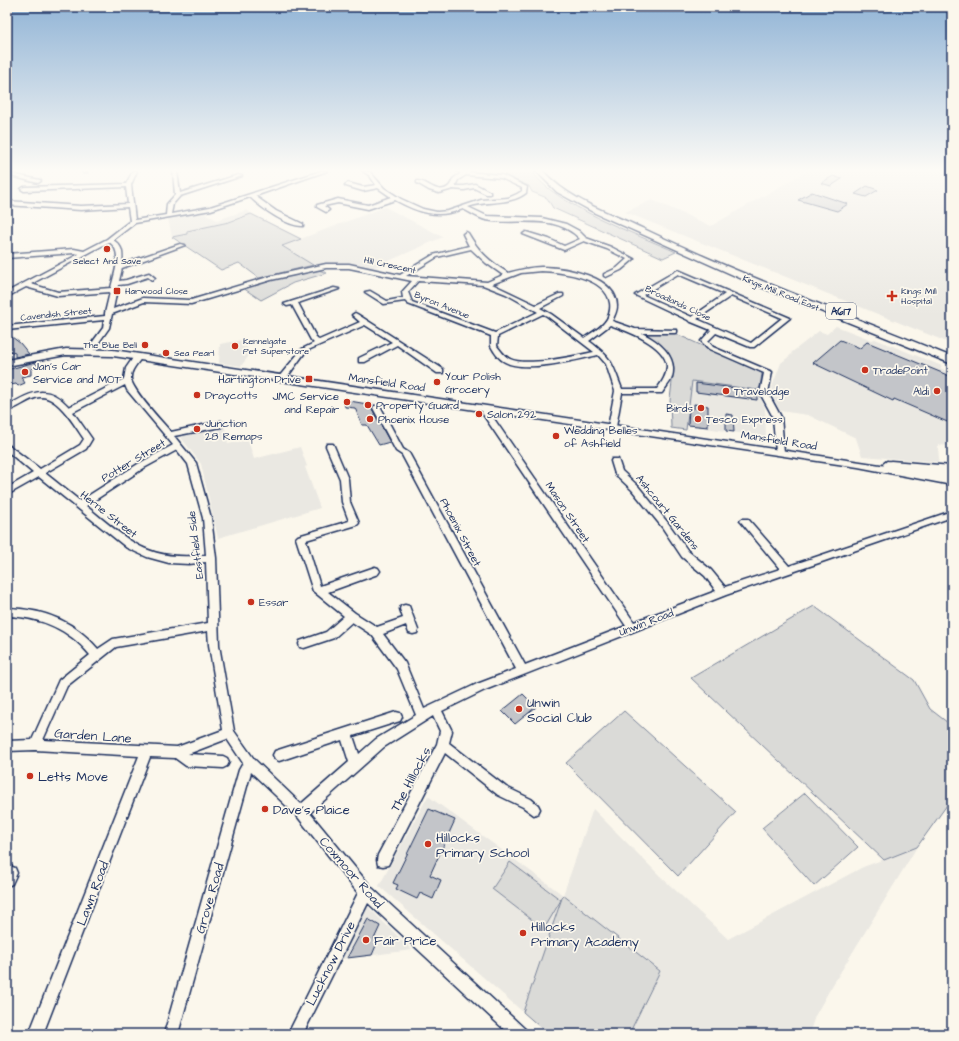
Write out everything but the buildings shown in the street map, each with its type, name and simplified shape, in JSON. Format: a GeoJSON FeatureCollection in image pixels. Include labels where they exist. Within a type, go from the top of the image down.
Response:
{"type":"FeatureCollection","features":[{"type":"Feature","properties":{"kind":"highway","name":"Kings Mill Road East"},"geometry":{"type":"LineString","coordinates":[[617,220],[705,261],[952,361]]}},
{"type":"Feature","properties":{"kind":"highway","name":"Kings Mill Road East"},"geometry":{"type":"LineString","coordinates":[[635,228],[647,231],[952,356]]}},
{"type":"Feature","properties":{"kind":"main road","name":"Mansfield Road"},"geometry":{"type":"LineString","coordinates":[[7,363],[48,354],[90,351],[951,477]]}},
{"type":"Feature","properties":{"kind":"main road","name":"Mansfield Road"},"geometry":{"type":"LineString","coordinates":[[858,464],[887,464],[951,477]]}},
{"type":"Feature","properties":{"kind":"street"},"geometry":{"type":"LineString","coordinates":[[7,295],[109,240],[133,222],[147,220]]}},
{"type":"Feature","properties":{"kind":"street"},"geometry":{"type":"LineString","coordinates":[[288,220],[301,225]]}},
{"type":"Feature","properties":{"kind":"street"},"geometry":{"type":"LineString","coordinates":[[508,220],[550,221],[569,227],[584,239],[609,248],[631,259],[619,269],[606,275]]}},
{"type":"Feature","properties":{"kind":"street"},"geometry":{"type":"LineString","coordinates":[[283,228],[294,223]]}},
{"type":"Feature","properties":{"kind":"street"},"geometry":{"type":"LineString","coordinates":[[466,234],[472,247],[489,264],[506,275]]}},
{"type":"Feature","properties":{"kind":"street"},"geometry":{"type":"LineString","coordinates":[[526,234],[547,240],[564,248],[584,239]]}},
{"type":"Feature","properties":{"kind":"street"},"geometry":{"type":"LineString","coordinates":[[90,351],[106,328],[107,316],[119,266],[120,250],[116,244],[109,240]]}},
{"type":"Feature","properties":{"kind":"street"},"geometry":{"type":"LineString","coordinates":[[119,266],[182,245]]}},
{"type":"Feature","properties":{"kind":"street"},"geometry":{"type":"LineString","coordinates":[[401,277],[435,256],[472,247]]}},
{"type":"Feature","properties":{"kind":"street"},"geometry":{"type":"LineString","coordinates":[[7,256],[74,251],[86,253]]}},
{"type":"Feature","properties":{"kind":"street","name":"Hill Crescent"},"geometry":{"type":"LineString","coordinates":[[107,316],[143,300],[191,302],[270,278],[326,266],[349,266],[417,280],[488,284],[536,308],[586,340],[600,352],[609,363],[619,391]]}},
{"type":"Feature","properties":{"kind":"street"},"geometry":{"type":"LineString","coordinates":[[488,284],[506,275],[540,269],[558,269],[585,276],[599,283],[608,291],[613,301],[614,310],[609,322],[586,340]]}},
{"type":"Feature","properties":{"kind":"street","name":"Broadlands Close"},"geometry":{"type":"LineString","coordinates":[[678,272],[730,294],[787,318],[752,346],[638,295],[678,272]]}},
{"type":"Feature","properties":{"kind":"street"},"geometry":{"type":"LineString","coordinates":[[26,285],[58,294],[115,287],[149,275],[152,278]]}},
{"type":"Feature","properties":{"kind":"street","name":"Byron Avenue"},"geometry":{"type":"LineString","coordinates":[[417,280],[405,292],[407,299],[429,311],[495,335]]}},
{"type":"Feature","properties":{"kind":"street"},"geometry":{"type":"LineString","coordinates":[[318,343],[314,340],[290,303],[336,289]]}},
{"type":"Feature","properties":{"kind":"street"},"geometry":{"type":"LineString","coordinates":[[368,292],[386,303],[407,299]]}},
{"type":"Feature","properties":{"kind":"street"},"geometry":{"type":"LineString","coordinates":[[691,320],[730,294]]}},
{"type":"Feature","properties":{"kind":"street"},"geometry":{"type":"LineString","coordinates":[[536,308],[561,295]]}},
{"type":"Feature","properties":{"kind":"street"},"geometry":{"type":"LineString","coordinates":[[543,312],[495,335],[494,346],[497,351],[510,362],[564,360],[600,352]]}},
{"type":"Feature","properties":{"kind":"street"},"geometry":{"type":"LineString","coordinates":[[355,315],[440,371]]}},
{"type":"Feature","properties":{"kind":"street","name":"Cavendish Street"},"geometry":{"type":"LineString","coordinates":[[7,328],[107,316]]}},
{"type":"Feature","properties":{"kind":"street"},"geometry":{"type":"LineString","coordinates":[[282,378],[298,356],[318,343],[365,322]]}},
{"type":"Feature","properties":{"kind":"street"},"geometry":{"type":"LineString","coordinates":[[609,322],[635,331],[656,344],[667,354],[670,362],[667,382],[659,391],[619,391],[612,427]]}},
{"type":"Feature","properties":{"kind":"street"},"geometry":{"type":"LineString","coordinates":[[715,330],[704,341],[711,348],[768,372],[764,393],[777,417],[780,452]]}},
{"type":"Feature","properties":{"kind":"street"},"geometry":{"type":"LineString","coordinates":[[635,331],[674,331]]}},
{"type":"Feature","properties":{"kind":"street"},"geometry":{"type":"LineString","coordinates":[[362,360],[396,343]]}},
{"type":"Feature","properties":{"kind":"street"},"geometry":{"type":"LineString","coordinates":[[68,411],[126,381],[126,373],[138,357]]}},
{"type":"Feature","properties":{"kind":"street","name":"Eastfield Side"},"geometry":{"type":"LineString","coordinates":[[126,381],[130,388],[192,463],[206,518],[212,558],[214,645],[229,733]]}},
{"type":"Feature","properties":{"kind":"street"},"geometry":{"type":"LineString","coordinates":[[7,409],[42,393],[51,395],[68,411],[88,439],[87,443],[39,474],[7,492]]}},
{"type":"Feature","properties":{"kind":"street","name":"Phoenix Street"},"geometry":{"type":"LineString","coordinates":[[377,408],[400,451],[405,453],[522,670]]}},
{"type":"Feature","properties":{"kind":"street","name":"Mason Street"},"geometry":{"type":"LineString","coordinates":[[486,409],[491,420],[632,627]]}},
{"type":"Feature","properties":{"kind":"street"},"geometry":{"type":"LineString","coordinates":[[168,435],[221,424]]}},
{"type":"Feature","properties":{"kind":"street","name":"Potter Street"},"geometry":{"type":"LineString","coordinates":[[80,506],[141,466],[178,446]]}},
{"type":"Feature","properties":{"kind":"street"},"geometry":{"type":"LineString","coordinates":[[330,446],[344,479],[346,502],[354,523],[301,538],[316,588],[351,616],[376,632],[401,666],[422,717]]}},
{"type":"Feature","properties":{"kind":"street","name":"Herne Street"},"geometry":{"type":"LineString","coordinates":[[7,447],[130,546],[147,555],[185,561],[212,558]]}},
{"type":"Feature","properties":{"kind":"street","name":"Ashcourt Gardens"},"geometry":{"type":"LineString","coordinates":[[615,461],[618,472],[635,488],[665,525],[685,554],[708,573],[723,592]]}},
{"type":"Feature","properties":{"kind":"street","name":"Unwin Road"},"geometry":{"type":"LineString","coordinates":[[301,812],[380,743],[436,709],[522,670],[723,592],[952,514]]}},
{"type":"Feature","properties":{"kind":"street"},"geometry":{"type":"LineString","coordinates":[[745,521],[787,570]]}},
{"type":"Feature","properties":{"kind":"street"},"geometry":{"type":"LineString","coordinates":[[320,590],[375,571]]}},
{"type":"Feature","properties":{"kind":"street"},"geometry":{"type":"LineString","coordinates":[[405,609],[413,630]]}},
{"type":"Feature","properties":{"kind":"street"},"geometry":{"type":"LineString","coordinates":[[8,612],[42,617],[69,628],[87,643],[96,655]]}},
{"type":"Feature","properties":{"kind":"street"},"geometry":{"type":"LineString","coordinates":[[304,644],[330,635],[351,616]]}},
{"type":"Feature","properties":{"kind":"street"},"geometry":{"type":"LineString","coordinates":[[376,632],[409,620]]}},
{"type":"Feature","properties":{"kind":"street"},"geometry":{"type":"LineString","coordinates":[[35,746],[63,683],[96,655],[113,643],[213,626]]}},
{"type":"Feature","properties":{"kind":"street","name":"The Hillocks"},"geometry":{"type":"LineString","coordinates":[[383,860],[443,745],[446,731],[436,709]]}},
{"type":"Feature","properties":{"kind":"street"},"geometry":{"type":"LineString","coordinates":[[279,755],[396,717]]}},
{"type":"Feature","properties":{"kind":"street","name":"Garden Lane"},"geometry":{"type":"LineString","coordinates":[[7,746],[35,746],[146,753],[177,753],[229,733]]}},
{"type":"Feature","properties":{"kind":"street","name":"Coxmoor Road"},"geometry":{"type":"LineString","coordinates":[[229,733],[250,763],[301,812],[366,892],[520,1034]]}},
{"type":"Feature","properties":{"kind":"street"},"geometry":{"type":"LineString","coordinates":[[346,733],[356,764]]}},
{"type":"Feature","properties":{"kind":"street"},"geometry":{"type":"LineString","coordinates":[[443,745],[502,791],[527,803],[534,809]]}},
{"type":"Feature","properties":{"kind":"street","name":"Lawn Road"},"geometry":{"type":"LineString","coordinates":[[36,1034],[146,753]]}},
{"type":"Feature","properties":{"kind":"street","name":"Garden Lane"},"geometry":{"type":"LineString","coordinates":[[177,753],[186,760],[222,762]]}},
{"type":"Feature","properties":{"kind":"street","name":"Grove Road"},"geometry":{"type":"LineString","coordinates":[[170,1034],[246,770],[250,763]]}},
{"type":"Feature","properties":{"kind":"street","name":"Lucknow Drive"},"geometry":{"type":"LineString","coordinates":[[295,1034],[366,892]]}},
{"type":"Feature","properties":{"kind":"shaded area"},"geometry":{"type":"Polygon","coordinates":[[[168,220],[216,220],[236,220],[188,231],[188,234],[172,237],[168,220]]]}},
{"type":"Feature","properties":{"kind":"shaded area"},"geometry":{"type":"Polygon","coordinates":[[[236,220],[262,220],[301,239],[282,246],[313,265],[259,278],[239,263],[221,270],[172,237],[187,234],[187,231],[236,220]]]}},
{"type":"Feature","properties":{"kind":"shaded area"},"geometry":{"type":"Polygon","coordinates":[[[352,220],[409,220],[443,237],[373,268],[341,263],[313,265],[282,246],[352,220]]]}},
{"type":"Feature","properties":{"kind":"shaded area"},"geometry":{"type":"Polygon","coordinates":[[[578,220],[601,220],[676,252],[663,258],[578,220]]]}},
{"type":"Feature","properties":{"kind":"shaded area","name":"Kings Mill Hospital"},"geometry":{"type":"Polygon","coordinates":[[[644,220],[696,220],[711,226],[722,220],[952,220],[952,344],[644,220]]]}},
{"type":"Feature","properties":{"kind":"shaded area"},"geometry":{"type":"Polygon","coordinates":[[[316,269],[327,273],[293,283],[261,300],[243,288],[316,269]]]}},
{"type":"Feature","properties":{"kind":"shaded area"},"geometry":{"type":"Polygon","coordinates":[[[836,326],[872,340],[875,339],[942,366],[940,368],[952,373],[952,446],[938,445],[939,460],[937,462],[862,456],[856,438],[808,415],[780,411],[774,399],[772,387],[781,363],[792,354],[791,353],[819,331],[827,334],[836,326]]]}},
{"type":"Feature","properties":{"kind":"shaded area"},"geometry":{"type":"Polygon","coordinates":[[[645,332],[672,332],[762,373],[760,387],[757,390],[692,381],[686,430],[671,428],[670,400],[673,370],[672,362],[667,351],[644,334],[645,332]]]}},
{"type":"Feature","properties":{"kind":"shaded area"},"geometry":{"type":"Polygon","coordinates":[[[242,340],[244,347],[247,347],[248,357],[241,366],[219,363],[220,344],[242,340]]]}},
{"type":"Feature","properties":{"kind":"shaded area"},"geometry":{"type":"Polygon","coordinates":[[[692,381],[757,390],[765,408],[766,437],[686,425],[692,381]]]}},
{"type":"Feature","properties":{"kind":"shaded area"},"geometry":{"type":"Polygon","coordinates":[[[224,421],[228,444],[248,440],[254,459],[300,447],[307,466],[305,467],[320,508],[218,538],[201,464],[176,431],[224,421]]]}},
{"type":"Feature","properties":{"kind":"shaded area"},"geometry":{"type":"Polygon","coordinates":[[[814,606],[914,680],[930,709],[952,726],[952,798],[917,847],[884,860],[691,678],[814,606]]]}},
{"type":"Feature","properties":{"kind":"shaded area"},"geometry":{"type":"Polygon","coordinates":[[[624,711],[736,812],[678,876],[566,763],[624,711]]]}},
{"type":"Feature","properties":{"kind":"shaded area"},"geometry":{"type":"Polygon","coordinates":[[[805,793],[858,847],[814,886],[762,828],[805,793]]]}},
{"type":"Feature","properties":{"kind":"shaded area"},"geometry":{"type":"Polygon","coordinates":[[[428,796],[563,895],[593,809],[660,876],[728,939],[863,867],[917,847],[829,991],[815,1016],[809,1034],[548,1034],[379,886],[428,796]]]}},
{"type":"Feature","properties":{"kind":"shaded area"},"geometry":{"type":"Polygon","coordinates":[[[510,862],[561,900],[544,929],[492,889],[510,862]]]}},
{"type":"Feature","properties":{"kind":"shaded area"},"geometry":{"type":"Polygon","coordinates":[[[563,895],[660,971],[629,1034],[548,1034],[523,1012],[563,895]]]}},
{"type":"Feature","properties":{"kind":"shaded area"},"geometry":{"type":"Polygon","coordinates":[[[366,905],[412,950],[335,960],[366,905]]]}},
{"type":"Feature","properties":{"kind":"place","name":"Select And Save"},"geometry":{"type":"Point","coordinates":[107,249]}},
{"type":"Feature","properties":{"kind":"place","name":"Harwood Close"},"geometry":{"type":"Point","coordinates":[117,291]}},
{"type":"Feature","properties":{"kind":"place","name":"Kings Mill Hospital"},"geometry":{"type":"Point","coordinates":[892,296]}},
{"type":"Feature","properties":{"kind":"place","name":"The Blue Bell"},"geometry":{"type":"Point","coordinates":[145,345]}},
{"type":"Feature","properties":{"kind":"place","name":"Kennelgate Pet Superstore"},"geometry":{"type":"Point","coordinates":[235,346]}},
{"type":"Feature","properties":{"kind":"place","name":"Sea Pearl"},"geometry":{"type":"Point","coordinates":[166,353]}},
{"type":"Feature","properties":{"kind":"place","name":"TradePoint"},"geometry":{"type":"Point","coordinates":[865,370]}},
{"type":"Feature","properties":{"kind":"place","name":"Jan's Car Service and MOT"},"geometry":{"type":"Point","coordinates":[25,372]}},
{"type":"Feature","properties":{"kind":"place","name":"Hartington Drive"},"geometry":{"type":"Point","coordinates":[309,379]}},
{"type":"Feature","properties":{"kind":"place","name":"Your Polish Grocery"},"geometry":{"type":"Point","coordinates":[437,382]}},
{"type":"Feature","properties":{"kind":"place","name":"Travelodge"},"geometry":{"type":"Point","coordinates":[726,391]}},
{"type":"Feature","properties":{"kind":"place","name":"Aldi"},"geometry":{"type":"Point","coordinates":[937,391]}},
{"type":"Feature","properties":{"kind":"place","name":"Draycotts"},"geometry":{"type":"Point","coordinates":[197,395]}},
{"type":"Feature","properties":{"kind":"place","name":"JMC Service and Repair"},"geometry":{"type":"Point","coordinates":[347,402]}},
{"type":"Feature","properties":{"kind":"place","name":"Property Guard"},"geometry":{"type":"Point","coordinates":[368,405]}},
{"type":"Feature","properties":{"kind":"place","name":"Birds"},"geometry":{"type":"Point","coordinates":[701,408]}},
{"type":"Feature","properties":{"kind":"place","name":"Salon 292"},"geometry":{"type":"Point","coordinates":[479,414]}},
{"type":"Feature","properties":{"kind":"place","name":"Phoenix House"},"geometry":{"type":"Point","coordinates":[370,419]}},
{"type":"Feature","properties":{"kind":"place","name":"Tesco Express"},"geometry":{"type":"Point","coordinates":[698,419]}},
{"type":"Feature","properties":{"kind":"place","name":"Junction 28 Remaps"},"geometry":{"type":"Point","coordinates":[197,429]}},
{"type":"Feature","properties":{"kind":"place","name":"Wedding Belles of Ashfield"},"geometry":{"type":"Point","coordinates":[556,436]}},
{"type":"Feature","properties":{"kind":"place","name":"Essar"},"geometry":{"type":"Point","coordinates":[251,602]}},
{"type":"Feature","properties":{"kind":"place","name":"Unwin Social Club"},"geometry":{"type":"Point","coordinates":[519,709]}},
{"type":"Feature","properties":{"kind":"place","name":"Letts Move"},"geometry":{"type":"Point","coordinates":[30,776]}},
{"type":"Feature","properties":{"kind":"place","name":"Dave's Plaice"},"geometry":{"type":"Point","coordinates":[265,809]}},
{"type":"Feature","properties":{"kind":"place","name":"Hillocks Primary School"},"geometry":{"type":"Point","coordinates":[428,844]}},
{"type":"Feature","properties":{"kind":"place","name":"Hillocks Primary Academy"},"geometry":{"type":"Point","coordinates":[523,933]}},
{"type":"Feature","properties":{"kind":"place","name":"Fair Price"},"geometry":{"type":"Point","coordinates":[366,940]}}]}
